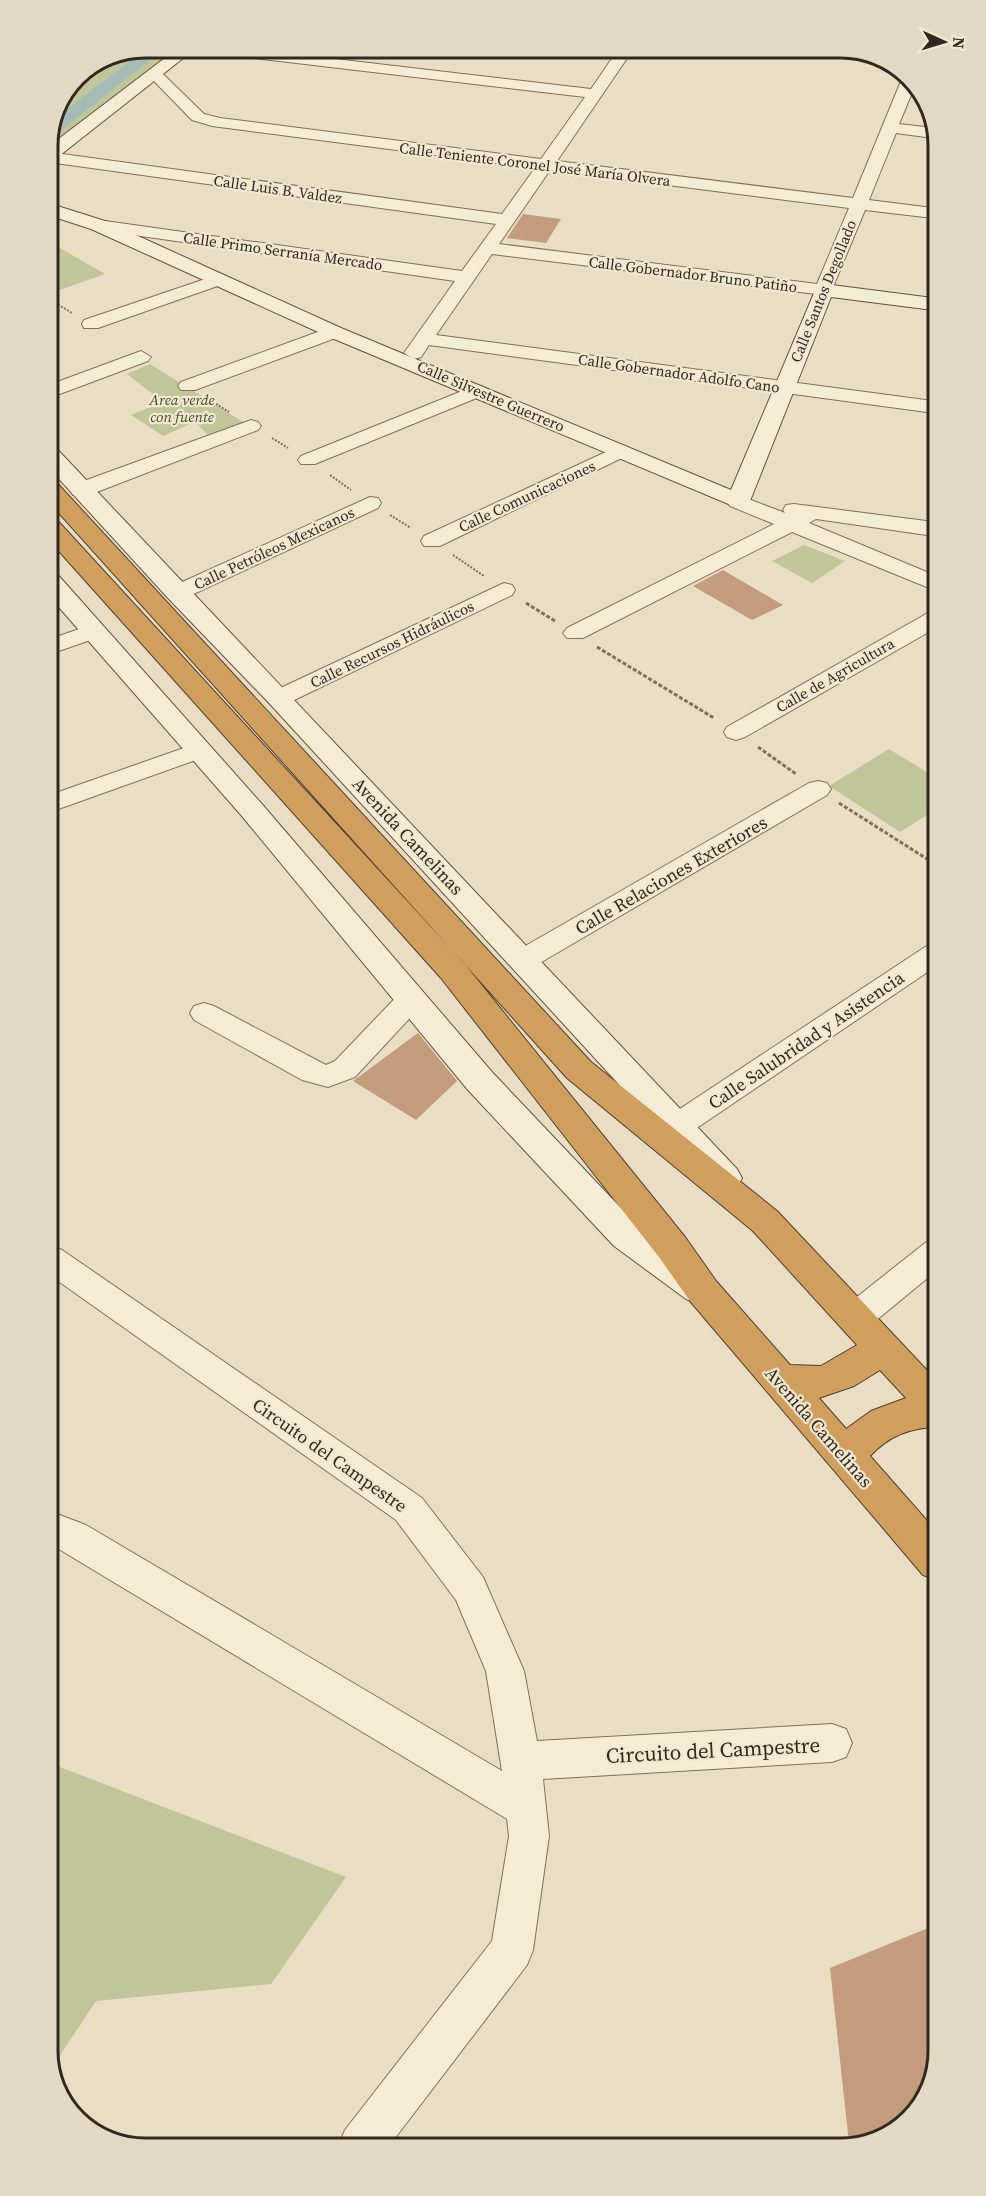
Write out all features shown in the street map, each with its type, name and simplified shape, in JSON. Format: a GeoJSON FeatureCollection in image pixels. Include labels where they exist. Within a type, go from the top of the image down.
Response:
{"type":"FeatureCollection","features":[{"type":"Feature","properties":{"kind":"highway","name":"Avenida Camelinas"},"geometry":{"type":"LineString","coordinates":[[59,493],[90,510],[579,1070],[765,1221],[928,1396]]}},
{"type":"Feature","properties":{"kind":"highway","name":"Avenida Camelinas"},"geometry":{"type":"LineString","coordinates":[[59,545],[452,970],[672,1247],[703,1291],[928,1552]]}},
{"type":"Feature","properties":{"kind":"highway"},"geometry":{"type":"LineString","coordinates":[[778,1378],[819,1383],[856,1366],[877,1352],[880,1345]]}},
{"type":"Feature","properties":{"kind":"highway"},"geometry":{"type":"LineString","coordinates":[[846,1459],[871,1428],[908,1414],[928,1412]]}},
{"type":"Feature","properties":{"kind":"main road"},"geometry":{"type":"LineString","coordinates":[[59,148],[175,58]]}},
{"type":"Feature","properties":{"kind":"main road","name":"Calle Silvestre Guerrero"},"geometry":{"type":"LineString","coordinates":[[59,213],[98,225],[334,333],[408,361],[738,501]]}},
{"type":"Feature","properties":{"kind":"main road","name":"Calle Gobernador Bruno Patiño"},"geometry":{"type":"LineString","coordinates":[[824,290],[928,303]]}},
{"type":"Feature","properties":{"kind":"main road","name":"Calle Santos Degollado"},"geometry":{"type":"LineString","coordinates":[[738,501],[824,290]]}},
{"type":"Feature","properties":{"kind":"main road","name":"Avenida Camelinas"},"geometry":{"type":"LineString","coordinates":[[59,467],[90,510],[177,593],[279,698],[765,1221]]}},
{"type":"Feature","properties":{"kind":"main road","name":"Avenida Camelinas"},"geometry":{"type":"LineString","coordinates":[[59,591],[251,809],[480,1080],[626,1236],[703,1291]]}},
{"type":"Feature","properties":{"kind":"street"},"geometry":{"type":"LineString","coordinates":[[291,58],[595,94]]}},
{"type":"Feature","properties":{"kind":"street"},"geometry":{"type":"LineString","coordinates":[[408,361],[620,59]]}},
{"type":"Feature","properties":{"kind":"street","name":"Calle Teniente Coronel José María Olvera"},"geometry":{"type":"LineString","coordinates":[[155,74],[198,117],[218,123],[545,166],[928,212]]}},
{"type":"Feature","properties":{"kind":"street","name":"Calle Santos Degollado"},"geometry":{"type":"LineString","coordinates":[[824,290],[906,88]]}},
{"type":"Feature","properties":{"kind":"street"},"geometry":{"type":"LineString","coordinates":[[890,128],[926,132]]}},
{"type":"Feature","properties":{"kind":"street","name":"Calle Luis B. Valdez"},"geometry":{"type":"LineString","coordinates":[[59,159],[508,220]]}},
{"type":"Feature","properties":{"kind":"street","name":"Calle Primo Serranía Mercado"},"geometry":{"type":"LineString","coordinates":[[98,225],[467,277]]}},
{"type":"Feature","properties":{"kind":"street","name":"Calle Gobernador Bruno Patiño"},"geometry":{"type":"LineString","coordinates":[[489,248],[824,290]]}},
{"type":"Feature","properties":{"kind":"street"},"geometry":{"type":"LineString","coordinates":[[91,324],[220,279]]}},
{"type":"Feature","properties":{"kind":"street"},"geometry":{"type":"LineString","coordinates":[[188,386],[334,333]]}},
{"type":"Feature","properties":{"kind":"street","name":"Calle Gobernador Adolfo Cano"},"geometry":{"type":"LineString","coordinates":[[425,339],[928,406]]}},
{"type":"Feature","properties":{"kind":"street"},"geometry":{"type":"LineString","coordinates":[[59,388],[141,357]]}},
{"type":"Feature","properties":{"kind":"street"},"geometry":{"type":"LineString","coordinates":[[308,460],[477,391]]}},
{"type":"Feature","properties":{"kind":"street"},"geometry":{"type":"LineString","coordinates":[[90,510],[251,426]]}},
{"type":"Feature","properties":{"kind":"street","name":"Calle Comunicaciones"},"geometry":{"type":"LineString","coordinates":[[432,541],[621,451]]}},
{"type":"Feature","properties":{"kind":"street"},"geometry":{"type":"LineString","coordinates":[[738,501],[928,528]]}},
{"type":"Feature","properties":{"kind":"street","name":"Calle Silvestre Guerrero"},"geometry":{"type":"LineString","coordinates":[[738,501],[928,581]]}},
{"type":"Feature","properties":{"kind":"street","name":"Calle Petróleos Mexicanos"},"geometry":{"type":"LineString","coordinates":[[177,593],[370,503]]}},
{"type":"Feature","properties":{"kind":"street"},"geometry":{"type":"LineString","coordinates":[[575,633],[814,512]]}},
{"type":"Feature","properties":{"kind":"street","name":"Calle Recursos Hidráulicos"},"geometry":{"type":"LineString","coordinates":[[279,698],[504,590]]}},
{"type":"Feature","properties":{"kind":"street","name":"Calle de Agricultura"},"geometry":{"type":"LineString","coordinates":[[735,732],[928,622]]}},
{"type":"Feature","properties":{"kind":"street"},"geometry":{"type":"LineString","coordinates":[[59,644],[94,631]]}},
{"type":"Feature","properties":{"kind":"street"},"geometry":{"type":"LineString","coordinates":[[59,801],[198,751]]}},
{"type":"Feature","properties":{"kind":"street","name":"Calle Relaciones Exteriores"},"geometry":{"type":"LineString","coordinates":[[524,960],[818,789]]}},
{"type":"Feature","properties":{"kind":"street","name":"Calle Salubridad y Asistencia"},"geometry":{"type":"LineString","coordinates":[[677,1126],[928,959]]}},
{"type":"Feature","properties":{"kind":"street"},"geometry":{"type":"LineString","coordinates":[[204,1013],[312,1072],[328,1076],[345,1069],[412,998]]}},
{"type":"Feature","properties":{"kind":"street"},"geometry":{"type":"LineString","coordinates":[[855,1318],[928,1259]]}},
{"type":"Feature","properties":{"kind":"street","name":"Circuito del Campestre"},"geometry":{"type":"LineString","coordinates":[[58,1264],[409,1509],[470,1589],[505,1671],[521,1761],[529,1836],[512,1950],[368,2137]]}},
{"type":"Feature","properties":{"kind":"street"},"geometry":{"type":"LineString","coordinates":[[58,1531],[526,1808]]}},
{"type":"Feature","properties":{"kind":"street","name":"Circuito del Campestre"},"geometry":{"type":"LineString","coordinates":[[521,1761],[832,1743]]}},
{"type":"Feature","properties":{"kind":"green space"},"geometry":{"type":"Polygon","coordinates":[[[178,58],[59,150],[61,123],[67,107],[76,92],[97,73],[128,60],[178,58]]]}},
{"type":"Feature","properties":{"kind":"green space"},"geometry":{"type":"Polygon","coordinates":[[[59,247],[105,274],[59,290],[59,247]]]}},
{"type":"Feature","properties":{"kind":"green space","name":"Area verde con fuente"},"geometry":{"type":"Polygon","coordinates":[[[150,364],[248,425],[212,439],[195,422],[163,436],[131,415],[163,402],[127,374],[150,364]]]}},
{"type":"Feature","properties":{"kind":"green space"},"geometry":{"type":"Polygon","coordinates":[[[804,545],[845,561],[812,583],[772,561],[804,545]]]}},
{"type":"Feature","properties":{"kind":"green space"},"geometry":{"type":"Polygon","coordinates":[[[889,749],[928,773],[928,814],[900,832],[829,786],[889,749]]]}},
{"type":"Feature","properties":{"kind":"green space"},"geometry":{"type":"Polygon","coordinates":[[[58,1766],[346,1877],[271,1984],[96,2001],[59,2057],[58,1766]]]}},
{"type":"Feature","properties":{"kind":"building"},"geometry":{"type":"Polygon","coordinates":[[[523,214],[561,219],[546,243],[507,238],[523,214]]]}},
{"type":"Feature","properties":{"kind":"building"},"geometry":{"type":"Polygon","coordinates":[[[723,570],[783,605],[752,620],[693,586],[723,570]]]}},
{"type":"Feature","properties":{"kind":"building"},"geometry":{"type":"Polygon","coordinates":[[[418,1033],[457,1081],[416,1120],[353,1081],[418,1033]]]}},
{"type":"Feature","properties":{"kind":"building"},"geometry":{"type":"Polygon","coordinates":[[[928,1928],[928,2051],[923,2079],[910,2104],[894,2120],[879,2129],[852,2137],[848,2137],[830,1968],[928,1928]]]}},
{"type":"Feature","properties":{"kind":"waterway"},"geometry":{"type":"LineString","coordinates":[[62,121],[144,58]]}}]}
